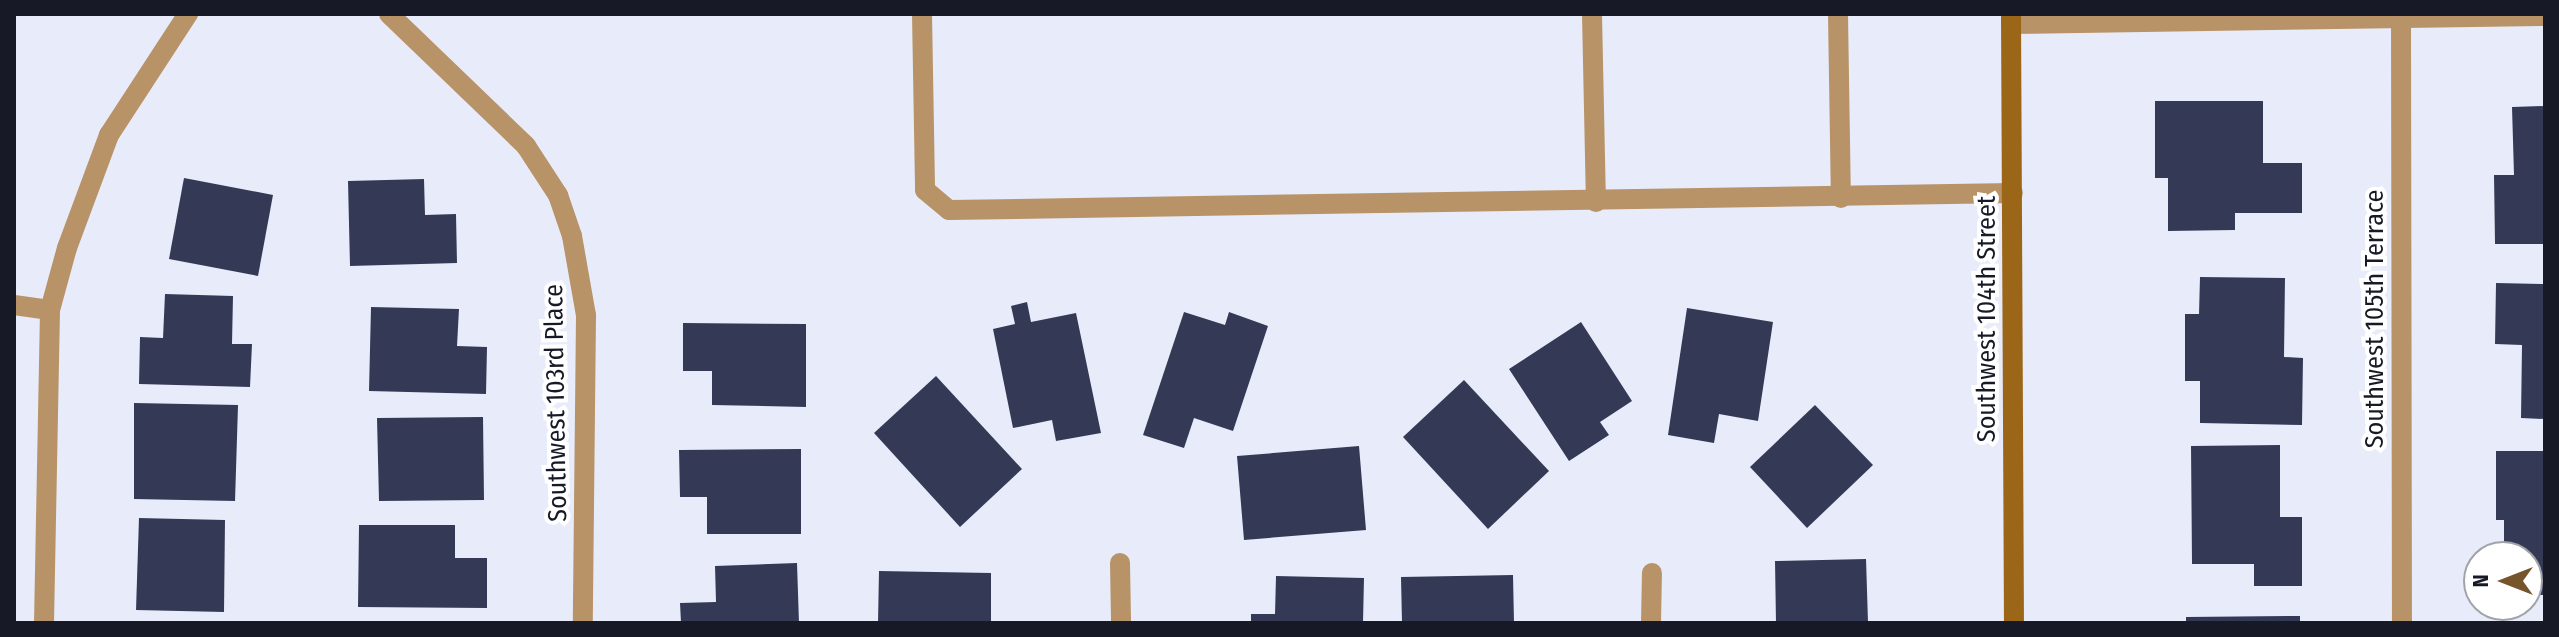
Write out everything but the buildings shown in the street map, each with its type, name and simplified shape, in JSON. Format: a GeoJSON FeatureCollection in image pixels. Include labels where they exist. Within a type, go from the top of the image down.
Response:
{"type":"FeatureCollection","features":[{"type":"Feature","properties":{"kind":"main road","name":"Southwest 104th Street"},"geometry":{"type":"LineString","coordinates":[[2011,19],[2014,623]]}},
{"type":"Feature","properties":{"kind":"street"},"geometry":{"type":"LineString","coordinates":[[44,623],[50,310],[72,233],[109,135],[188,14]]}},
{"type":"Feature","properties":{"kind":"street","name":"Southwest 103rd Place"},"geometry":{"type":"LineString","coordinates":[[389,14],[526,146],[558,195],[572,236],[586,315],[583,623]]}},
{"type":"Feature","properties":{"kind":"street"},"geometry":{"type":"LineString","coordinates":[[922,14],[925,190],[949,210],[2013,193]]}},
{"type":"Feature","properties":{"kind":"street"},"geometry":{"type":"LineString","coordinates":[[1592,14],[1596,202]]}},
{"type":"Feature","properties":{"kind":"street"},"geometry":{"type":"LineString","coordinates":[[1838,14],[1841,198]]}},
{"type":"Feature","properties":{"kind":"street","name":"Southwest 105th Terrace"},"geometry":{"type":"LineString","coordinates":[[2401,16],[2402,623]]}},
{"type":"Feature","properties":{"kind":"street"},"geometry":{"type":"LineString","coordinates":[[2011,19],[2545,16]]}},
{"type":"Feature","properties":{"kind":"street"},"geometry":{"type":"LineString","coordinates":[[14,305],[50,310]]}},
{"type":"Feature","properties":{"kind":"street"},"geometry":{"type":"LineString","coordinates":[[1120,563],[1121,623]]}},
{"type":"Feature","properties":{"kind":"street"},"geometry":{"type":"LineString","coordinates":[[1651,623],[1652,573]]}}]}
